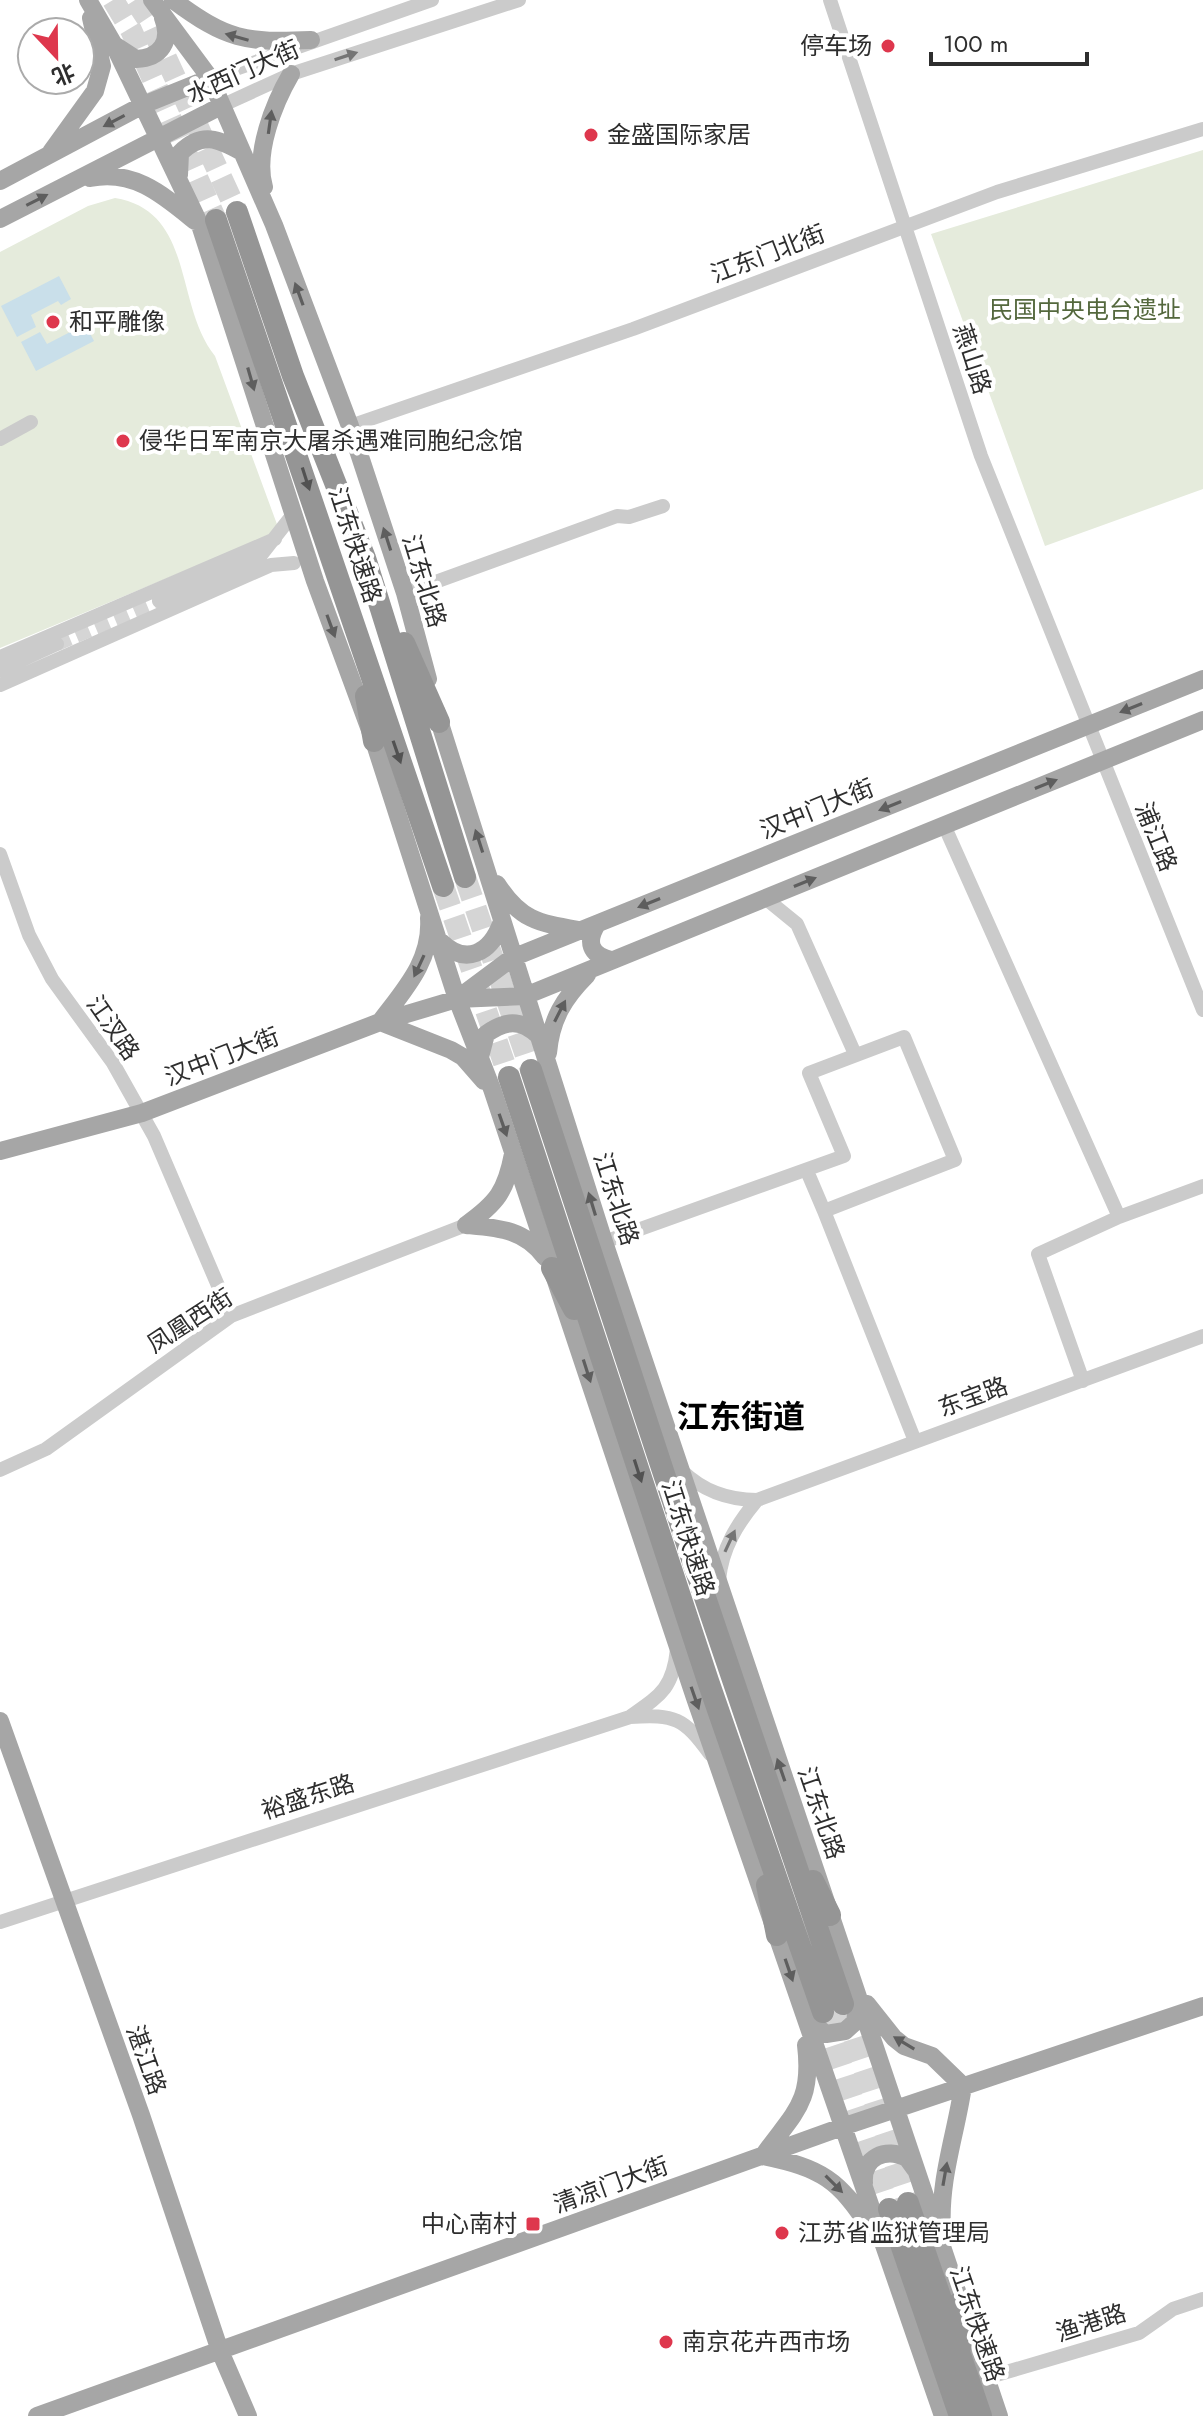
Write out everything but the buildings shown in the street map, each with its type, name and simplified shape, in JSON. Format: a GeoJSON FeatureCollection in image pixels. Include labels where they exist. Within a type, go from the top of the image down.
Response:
{"type":"FeatureCollection","features":[{"type":"Feature","properties":{"kind":"highway","name":"江东快速路"},"geometry":{"type":"LineString","coordinates":[[218,219],[293,376],[365,558],[465,877]]}},
{"type":"Feature","properties":{"kind":"highway","name":"江东快速路"},"geometry":{"type":"LineString","coordinates":[[218,219],[352,620],[435,893]]}},
{"type":"Feature","properties":{"kind":"highway"},"geometry":{"type":"LineString","coordinates":[[365,558],[439,722]]}},
{"type":"Feature","properties":{"kind":"highway"},"geometry":{"type":"LineString","coordinates":[[352,620],[374,741]]}},
{"type":"Feature","properties":{"kind":"highway","name":"江东快速路"},"geometry":{"type":"LineString","coordinates":[[539,1067],[615,1365]]}},
{"type":"Feature","properties":{"kind":"highway","name":"江东快速路"},"geometry":{"type":"LineString","coordinates":[[500,1083],[615,1365],[831,2004]]}},
{"type":"Feature","properties":{"kind":"highway"},"geometry":{"type":"LineString","coordinates":[[604,1242],[615,1365]]}},
{"type":"Feature","properties":{"kind":"highway"},"geometry":{"type":"LineString","coordinates":[[552,1268],[615,1365]]}},
{"type":"Feature","properties":{"kind":"highway"},"geometry":{"type":"LineString","coordinates":[[763,1805],[830,1915]]}},
{"type":"Feature","properties":{"kind":"highway"},"geometry":{"type":"LineString","coordinates":[[763,1805],[777,1935]]}},
{"type":"Feature","properties":{"kind":"highway","name":"江东快速路"},"geometry":{"type":"LineString","coordinates":[[898,2206],[976,2414]]}},
{"type":"Feature","properties":{"kind":"highway"},"geometry":{"type":"LineString","coordinates":[[960,2302],[976,2414]]}},
{"type":"Feature","properties":{"kind":"highway"},"geometry":{"type":"LineString","coordinates":[[909,2318],[976,2414]]}},
{"type":"Feature","properties":{"kind":"main road","name":"江东北路"},"geometry":{"type":"LineString","coordinates":[[87,0],[113,43],[180,183],[218,219],[294,513],[315,581],[435,893],[441,942],[457,999],[480,1057],[500,1083],[513,1154],[777,1935],[831,2004],[898,2108],[986,2378],[976,2414]]}},
{"type":"Feature","properties":{"kind":"main road"},"geometry":{"type":"LineString","coordinates":[[47,156],[95,91],[102,66],[87,0]]}},
{"type":"Feature","properties":{"kind":"main road","name":"江东北路"},"geometry":{"type":"LineString","coordinates":[[162,4],[210,78],[274,225],[350,426],[405,593],[439,722],[538,1035],[539,1067],[604,1242],[830,1915],[831,2004],[842,2127],[943,2416]]}},
{"type":"Feature","properties":{"kind":"main road"},"geometry":{"type":"LineString","coordinates":[[113,43],[124,54],[136,59],[159,52],[166,42],[168,30],[162,4]]}},
{"type":"Feature","properties":{"kind":"main road"},"geometry":{"type":"LineString","coordinates":[[162,4],[224,34],[256,43],[311,40]]}},
{"type":"Feature","properties":{"kind":"main road"},"geometry":{"type":"LineString","coordinates":[[274,225],[260,175],[271,108],[291,74]]}},
{"type":"Feature","properties":{"kind":"main road","name":"水西门大街"},"geometry":{"type":"LineString","coordinates":[[0,181],[143,105],[210,78]]}},
{"type":"Feature","properties":{"kind":"main road","name":"水西门大街"},"geometry":{"type":"LineString","coordinates":[[0,219],[221,106]]}},
{"type":"Feature","properties":{"kind":"main road"},"geometry":{"type":"LineString","coordinates":[[180,183],[180,153],[199,139],[212,137],[242,152]]}},
{"type":"Feature","properties":{"kind":"main road"},"geometry":{"type":"LineString","coordinates":[[74,182],[104,175],[139,180],[218,219]]}},
{"type":"Feature","properties":{"kind":"main road","name":"汉中门大街"},"geometry":{"type":"LineString","coordinates":[[457,999],[512,958],[1203,679]]}},
{"type":"Feature","properties":{"kind":"main road","name":"汉中门大街"},"geometry":{"type":"LineString","coordinates":[[0,1151],[142,1113],[380,1022],[457,999],[525,996],[1203,720]]}},
{"type":"Feature","properties":{"kind":"main road"},"geometry":{"type":"LineString","coordinates":[[489,873],[510,905],[527,917],[589,927],[591,947],[603,964],[559,1009],[539,1067]]}},
{"type":"Feature","properties":{"kind":"main road"},"geometry":{"type":"LineString","coordinates":[[435,893],[430,935],[423,960],[380,1022],[451,1050],[500,1083]]}},
{"type":"Feature","properties":{"kind":"main road"},"geometry":{"type":"LineString","coordinates":[[441,942],[457,954],[471,956],[490,946],[501,924]]}},
{"type":"Feature","properties":{"kind":"main road"},"geometry":{"type":"LineString","coordinates":[[480,1057],[486,1034],[503,1024],[522,1023],[538,1035]]}},
{"type":"Feature","properties":{"kind":"main road"},"geometry":{"type":"LineString","coordinates":[[466,1225],[492,1205],[505,1188],[513,1154]]}},
{"type":"Feature","properties":{"kind":"main road"},"geometry":{"type":"LineString","coordinates":[[466,1225],[512,1230],[525,1237],[552,1268]]}},
{"type":"Feature","properties":{"kind":"main road","name":"湛江路"},"geometry":{"type":"LineString","coordinates":[[0,1721],[141,2115],[220,2351],[248,2416]]}},
{"type":"Feature","properties":{"kind":"main road"},"geometry":{"type":"LineString","coordinates":[[891,2264],[862,2214],[825,2175],[808,2166],[763,2156],[805,2098],[831,2004],[932,2056],[963,2086],[956,2131],[943,2173],[943,2251]]}},
{"type":"Feature","properties":{"kind":"main road","name":"清凉门大街"},"geometry":{"type":"LineString","coordinates":[[37,2416],[842,2127],[1203,2006]]}},
{"type":"Feature","properties":{"kind":"main road"},"geometry":{"type":"LineString","coordinates":[[865,2190],[863,2172],[875,2156],[898,2153],[907,2158],[917,2171]]}},
{"type":"Feature","properties":{"kind":"street","name":"水西门大街"},"geometry":{"type":"LineString","coordinates":[[210,78],[432,0]]}},
{"type":"Feature","properties":{"kind":"street","name":"水西门大街"},"geometry":{"type":"LineString","coordinates":[[221,106],[291,74],[519,0]]}},
{"type":"Feature","properties":{"kind":"street","name":"燕山路"},"geometry":{"type":"LineString","coordinates":[[830,0],[981,456],[1087,726]]}},
{"type":"Feature","properties":{"kind":"street","name":"江东门北街"},"geometry":{"type":"LineString","coordinates":[[350,426],[633,329],[1008,188],[1203,129]]}},
{"type":"Feature","properties":{"kind":"street"},"geometry":{"type":"LineString","coordinates":[[0,439],[31,422]]}},
{"type":"Feature","properties":{"kind":"street"},"geometry":{"type":"LineString","coordinates":[[405,593],[617,516],[629,517],[663,506]]}},
{"type":"Feature","properties":{"kind":"street"},"geometry":{"type":"LineString","coordinates":[[258,559],[294,513]]}},
{"type":"Feature","properties":{"kind":"street"},"geometry":{"type":"LineString","coordinates":[[0,670],[91,618],[153,598],[275,539]]}},
{"type":"Feature","properties":{"kind":"street"},"geometry":{"type":"LineString","coordinates":[[154,617],[142,609],[142,601],[258,559],[294,563],[315,581]]}},
{"type":"Feature","properties":{"kind":"street"},"geometry":{"type":"LineString","coordinates":[[0,685],[271,565],[294,563]]}},
{"type":"Feature","properties":{"kind":"street"},"geometry":{"type":"LineString","coordinates":[[118,607],[129,608],[133,616],[125,629]]}},
{"type":"Feature","properties":{"kind":"street"},"geometry":{"type":"LineString","coordinates":[[91,618],[86,624],[87,632],[101,639]]}},
{"type":"Feature","properties":{"kind":"street"},"geometry":{"type":"LineString","coordinates":[[0,657],[72,633],[75,639],[72,653]]}},
{"type":"Feature","properties":{"kind":"street","name":"浦江路"},"geometry":{"type":"LineString","coordinates":[[1087,726],[1203,1010]]}},
{"type":"Feature","properties":{"kind":"street"},"geometry":{"type":"LineString","coordinates":[[944,825],[1119,1217]]}},
{"type":"Feature","properties":{"kind":"street","name":"江汊路"},"geometry":{"type":"LineString","coordinates":[[0,854],[29,935],[52,979],[113,1063],[142,1113],[231,1316]]}},
{"type":"Feature","properties":{"kind":"street"},"geometry":{"type":"LineString","coordinates":[[765,898],[797,924],[855,1054]]}},
{"type":"Feature","properties":{"kind":"street"},"geometry":{"type":"LineString","coordinates":[[604,1242],[844,1156],[809,1073],[904,1037],[955,1160],[824,1211]]}},
{"type":"Feature","properties":{"kind":"street"},"geometry":{"type":"LineString","coordinates":[[807,1171],[915,1441]]}},
{"type":"Feature","properties":{"kind":"street"},"geometry":{"type":"LineString","coordinates":[[1083,1381],[1038,1254],[1119,1217],[1203,1186]]}},
{"type":"Feature","properties":{"kind":"street","name":"凤凰西街"},"geometry":{"type":"LineString","coordinates":[[0,1470],[46,1449],[231,1316],[466,1225]]}},
{"type":"Feature","properties":{"kind":"street","name":"东宝路"},"geometry":{"type":"LineString","coordinates":[[757,1500],[1203,1336]]}},
{"type":"Feature","properties":{"kind":"street"},"geometry":{"type":"LineString","coordinates":[[680,1469],[699,1487],[738,1500],[757,1500]]}},
{"type":"Feature","properties":{"kind":"street"},"geometry":{"type":"LineString","coordinates":[[719,1589],[721,1560],[732,1534],[757,1500]]}},
{"type":"Feature","properties":{"kind":"street","name":"裕盛东路"},"geometry":{"type":"LineString","coordinates":[[630,1717],[668,1686],[675,1673],[677,1644]]}},
{"type":"Feature","properties":{"kind":"street","name":"裕盛东路"},"geometry":{"type":"LineString","coordinates":[[0,1922],[630,1717],[662,1715],[680,1719],[695,1733],[719,1767]]}},
{"type":"Feature","properties":{"kind":"street","name":"渔港路"},"geometry":{"type":"LineString","coordinates":[[986,2378],[1139,2333],[1173,2309],[1203,2299]]}},
{"type":"Feature","properties":{"kind":"green space","name":"民国中央电台遗址"},"geometry":{"type":"Polygon","coordinates":[[[1203,150],[1203,489],[1045,546],[931,234],[1203,150]]]}},
{"type":"Feature","properties":{"kind":"green space","name":"侵华日军南京大屠杀遇难同胞纪念馆"},"geometry":{"type":"Polygon","coordinates":[[[115,198],[141,206],[159,221],[171,240],[193,312],[215,356],[278,527],[268,536],[0,648],[0,252],[88,206],[115,198]]]}},
{"type":"Feature","properties":{"kind":"water"},"geometry":{"type":"Polygon","coordinates":[[[59,276],[71,299],[61,305],[58,301],[31,315],[36,327],[17,337],[1,306],[59,276]]]}},
{"type":"Feature","properties":{"kind":"water"},"geometry":{"type":"Polygon","coordinates":[[[82,318],[94,341],[36,371],[21,342],[40,332],[47,344],[74,330],[71,324],[82,318]]]}},
{"type":"Feature","properties":{"kind":"tunnel"},"geometry":{"type":"LineString","coordinates":[[113,0],[131,30],[216,220]]}},
{"type":"Feature","properties":{"kind":"tunnel"},"geometry":{"type":"LineString","coordinates":[[135,0],[149,21],[237,212]]}},
{"type":"Feature","properties":{"kind":"tunnel"},"geometry":{"type":"LineString","coordinates":[[57,644],[159,601]]}},
{"type":"Feature","properties":{"kind":"tunnel"},"geometry":{"type":"LineString","coordinates":[[465,877],[531,1070]]}},
{"type":"Feature","properties":{"kind":"tunnel"},"geometry":{"type":"LineString","coordinates":[[443,886],[509,1077]]}},
{"type":"Feature","properties":{"kind":"tunnel"},"geometry":{"type":"LineString","coordinates":[[844,2007],[908,2203]]}},
{"type":"Feature","properties":{"kind":"tunnel"},"geometry":{"type":"LineString","coordinates":[[824,2014],[889,2209]]}},
{"type":"Feature","properties":{"kind":"place","name":"停车场"},"geometry":{"type":"Point","coordinates":[888,46]}},
{"type":"Feature","properties":{"kind":"place","name":"金盛国际家居"},"geometry":{"type":"Point","coordinates":[591,135]}},
{"type":"Feature","properties":{"kind":"place","name":"和平雕像"},"geometry":{"type":"Point","coordinates":[53,322]}},
{"type":"Feature","properties":{"kind":"place","name":"侵华日军南京大屠杀遇难同胞纪念馆"},"geometry":{"type":"Point","coordinates":[123,441]}},
{"type":"Feature","properties":{"kind":"place","name":"中心南村"},"geometry":{"type":"Point","coordinates":[533,2224]}},
{"type":"Feature","properties":{"kind":"place","name":"江苏省监狱管理局"},"geometry":{"type":"Point","coordinates":[782,2233]}},
{"type":"Feature","properties":{"kind":"place","name":"南京花卉西市场"},"geometry":{"type":"Point","coordinates":[666,2342]}},
{"type":"Feature","properties":{"kind":"district","name":"江东街道"},"geometry":{"type":"Point","coordinates":[741,1417]}}]}
